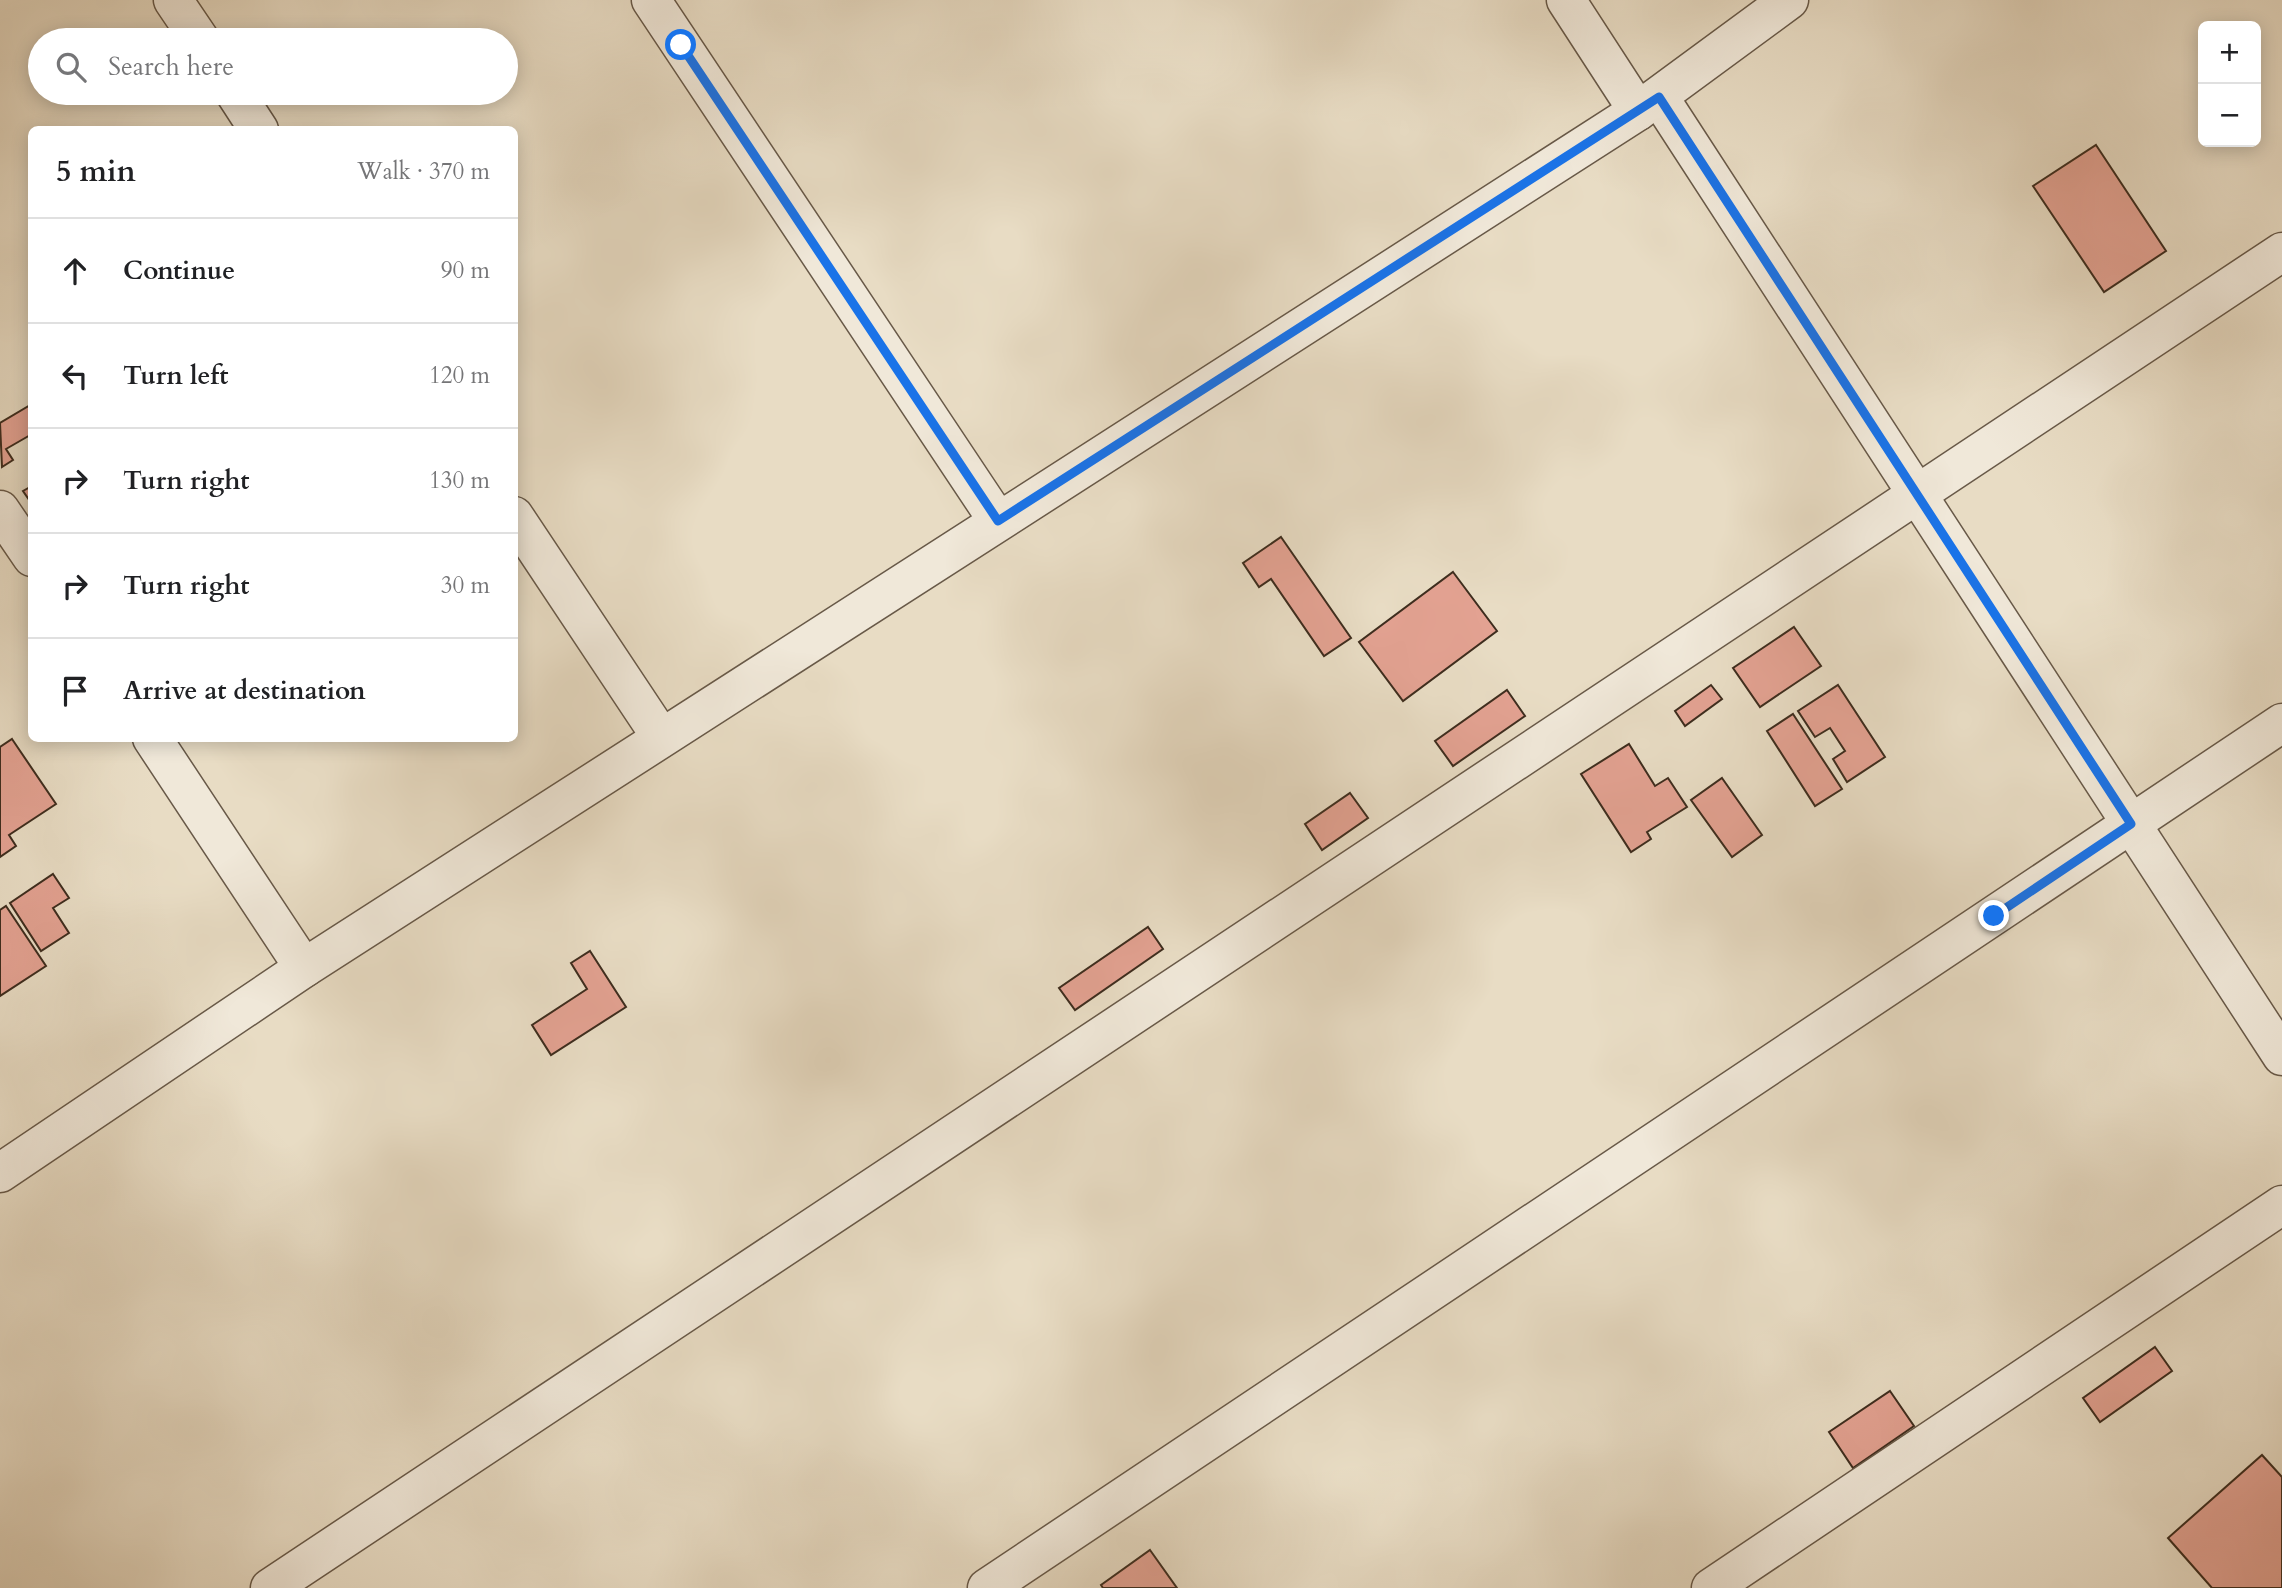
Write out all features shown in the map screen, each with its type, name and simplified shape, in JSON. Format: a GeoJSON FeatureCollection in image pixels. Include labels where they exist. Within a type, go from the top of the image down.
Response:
{"type":"FeatureCollection","features":[{"type":"Feature","properties":{"kind":"street"},"geometry":{"type":"LineString","coordinates":[[173,0],[192,28]]}},
{"type":"Feature","properties":{"kind":"street"},"geometry":{"type":"LineString","coordinates":[[651,0],[998,521]]}},
{"type":"Feature","properties":{"kind":"street"},"geometry":{"type":"LineString","coordinates":[[1566,0],[1648,104],[1917,494],[2282,1056]]}},
{"type":"Feature","properties":{"kind":"street"},"geometry":{"type":"LineString","coordinates":[[0,1174],[304,968],[1648,104],[1789,0]]}},
{"type":"Feature","properties":{"kind":"street"},"geometry":{"type":"LineString","coordinates":[[243,105],[256,126]]}},
{"type":"Feature","properties":{"kind":"street"},"geometry":{"type":"LineString","coordinates":[[270,1588],[2282,252]]}},
{"type":"Feature","properties":{"kind":"street"},"geometry":{"type":"LineString","coordinates":[[0,510],[28,551]]}},
{"type":"Feature","properties":{"kind":"street"},"geometry":{"type":"LineString","coordinates":[[518,522],[661,737]]}},
{"type":"Feature","properties":{"kind":"street"},"geometry":{"type":"LineString","coordinates":[[987,1588],[2282,723]]}},
{"type":"Feature","properties":{"kind":"street"},"geometry":{"type":"LineString","coordinates":[[155,742],[304,968]]}},
{"type":"Feature","properties":{"kind":"street"},"geometry":{"type":"LineString","coordinates":[[1711,1588],[2282,1205]]}},
{"type":"Feature","properties":{"kind":"building"},"geometry":{"type":"Polygon","coordinates":[[[2096,145],[2166,251],[2104,292],[2033,186],[2096,145]]]}},
{"type":"Feature","properties":{"kind":"building"},"geometry":{"type":"Polygon","coordinates":[[[28,406],[28,436],[6,449],[13,460],[2,467],[0,423],[28,406]]]}},
{"type":"Feature","properties":{"kind":"building"},"geometry":{"type":"Polygon","coordinates":[[[1281,537],[1351,638],[1324,656],[1271,579],[1259,587],[1243,563],[1281,537]]]}},
{"type":"Feature","properties":{"kind":"building"},"geometry":{"type":"Polygon","coordinates":[[[1453,572],[1497,631],[1403,701],[1359,642],[1453,572]]]}},
{"type":"Feature","properties":{"kind":"building"},"geometry":{"type":"Polygon","coordinates":[[[1794,627],[1821,666],[1760,707],[1733,668],[1794,627]]]}},
{"type":"Feature","properties":{"kind":"building"},"geometry":{"type":"Polygon","coordinates":[[[1711,685],[1722,699],[1685,726],[1675,711],[1711,685]]]}},
{"type":"Feature","properties":{"kind":"building"},"geometry":{"type":"Polygon","coordinates":[[[1838,685],[1885,757],[1847,782],[1833,759],[1845,751],[1830,728],[1815,737],[1798,711],[1838,685]]]}},
{"type":"Feature","properties":{"kind":"building"},"geometry":{"type":"Polygon","coordinates":[[[1507,690],[1525,716],[1453,766],[1435,741],[1507,690]]]}},
{"type":"Feature","properties":{"kind":"building"},"geometry":{"type":"Polygon","coordinates":[[[1793,714],[1842,789],[1815,806],[1767,731],[1793,714]]]}},
{"type":"Feature","properties":{"kind":"building"},"geometry":{"type":"Polygon","coordinates":[[[12,739],[56,804],[9,835],[16,846],[0,857],[0,747],[12,739]]]}},
{"type":"Feature","properties":{"kind":"building"},"geometry":{"type":"Polygon","coordinates":[[[1629,744],[1655,786],[1668,778],[1687,807],[1647,832],[1651,839],[1631,852],[1581,774],[1629,744]]]}},
{"type":"Feature","properties":{"kind":"building"},"geometry":{"type":"Polygon","coordinates":[[[1722,778],[1762,835],[1732,857],[1691,800],[1722,778]]]}},
{"type":"Feature","properties":{"kind":"building"},"geometry":{"type":"Polygon","coordinates":[[[1350,793],[1368,818],[1322,850],[1305,824],[1350,793]]]}},
{"type":"Feature","properties":{"kind":"building"},"geometry":{"type":"Polygon","coordinates":[[[53,874],[69,898],[53,908],[69,933],[41,951],[10,903],[53,874]]]}},
{"type":"Feature","properties":{"kind":"building"},"geometry":{"type":"Polygon","coordinates":[[[6,906],[46,966],[0,996],[0,910],[6,906]]]}},
{"type":"Feature","properties":{"kind":"building"},"geometry":{"type":"Polygon","coordinates":[[[1148,927],[1163,949],[1075,1010],[1059,988],[1148,927]]]}},
{"type":"Feature","properties":{"kind":"building"},"geometry":{"type":"Polygon","coordinates":[[[590,951],[626,1007],[551,1055],[532,1025],[587,989],[571,963],[590,951]]]}},
{"type":"Feature","properties":{"kind":"building"},"geometry":{"type":"Polygon","coordinates":[[[2155,1347],[2172,1371],[2100,1422],[2083,1398],[2155,1347]]]}},
{"type":"Feature","properties":{"kind":"building"},"geometry":{"type":"Polygon","coordinates":[[[1890,1391],[1914,1426],[1853,1468],[1829,1432],[1890,1391]]]}},
{"type":"Feature","properties":{"kind":"building"},"geometry":{"type":"Polygon","coordinates":[[[2262,1455],[2282,1477],[2282,1588],[2212,1588],[2168,1538],[2262,1455]]]}},
{"type":"Feature","properties":{"kind":"building"},"geometry":{"type":"Polygon","coordinates":[[[1150,1550],[1177,1588],[1103,1588],[1101,1585],[1150,1550]]]}},
{"type":"Feature","properties":{"kind":"route"},"geometry":{"type":"LineString","coordinates":[[681,45],[998,521],[1659,97],[2131,824],[1994,916]]}}]}
